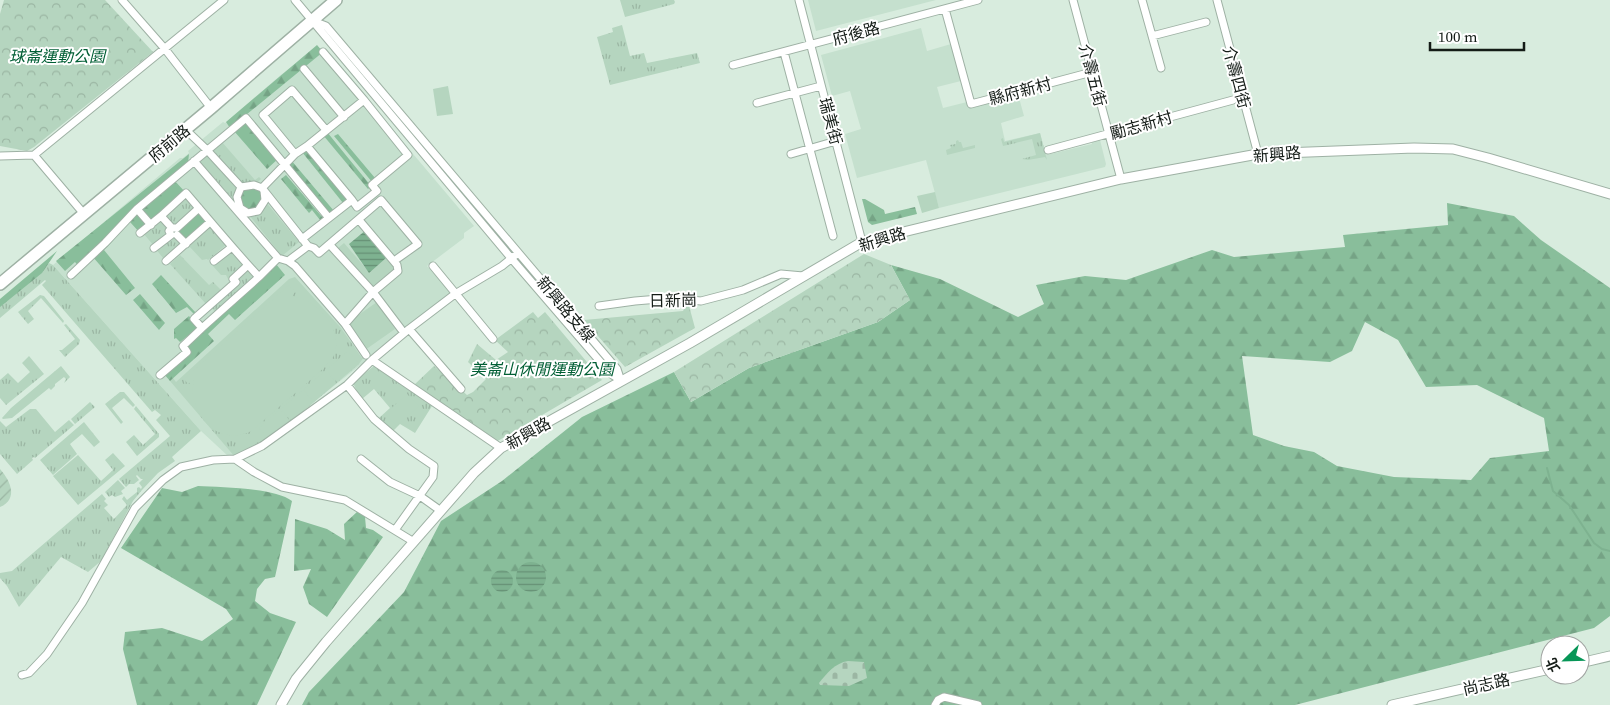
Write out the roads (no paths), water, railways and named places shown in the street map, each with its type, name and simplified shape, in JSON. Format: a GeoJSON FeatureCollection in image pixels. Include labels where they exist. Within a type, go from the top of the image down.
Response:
{"type":"FeatureCollection","features":[{"type":"Feature","properties":{"kind":"main road","name":"府前路"},"geometry":{"type":"LineString","coordinates":[[0,284],[211,108],[336,0]]}},
{"type":"Feature","properties":{"kind":"street"},"geometry":{"type":"LineString","coordinates":[[122,0],[165,49],[211,108]]}},
{"type":"Feature","properties":{"kind":"street"},"geometry":{"type":"LineString","coordinates":[[0,156],[34,156],[224,0]]}},
{"type":"Feature","properties":{"kind":"street"},"geometry":{"type":"LineString","coordinates":[[295,0],[313,20]]}},
{"type":"Feature","properties":{"kind":"street","name":"瑞美街"},"geometry":{"type":"LineString","coordinates":[[799,0],[862,242]]}},
{"type":"Feature","properties":{"kind":"street","name":"府後路"},"geometry":{"type":"LineString","coordinates":[[733,65],[978,0]]}},
{"type":"Feature","properties":{"kind":"street","name":"介壽五街"},"geometry":{"type":"LineString","coordinates":[[1073,0],[1121,179]]}},
{"type":"Feature","properties":{"kind":"street"},"geometry":{"type":"LineString","coordinates":[[1142,0],[1161,68]]}},
{"type":"Feature","properties":{"kind":"street","name":"介壽四街"},"geometry":{"type":"LineString","coordinates":[[1217,0],[1258,154]]}},
{"type":"Feature","properties":{"kind":"street","name":"縣府新村"},"geometry":{"type":"LineString","coordinates":[[945,9],[971,104],[1092,72]]}},
{"type":"Feature","properties":{"kind":"street","name":"新興路支線"},"geometry":{"type":"LineString","coordinates":[[313,20],[326,26],[617,369],[621,381]]}},
{"type":"Feature","properties":{"kind":"street","name":"新興路支線"},"geometry":{"type":"LineString","coordinates":[[313,20],[320,32],[511,258],[610,373],[621,381]]}},
{"type":"Feature","properties":{"kind":"street"},"geometry":{"type":"LineString","coordinates":[[1152,36],[1206,22]]}},
{"type":"Feature","properties":{"kind":"street"},"geometry":{"type":"LineString","coordinates":[[307,146],[357,207],[377,191],[372,185],[408,155],[322,52]]}},
{"type":"Feature","properties":{"kind":"street"},"geometry":{"type":"LineString","coordinates":[[784,52],[834,236]]}},
{"type":"Feature","properties":{"kind":"street"},"geometry":{"type":"LineString","coordinates":[[304,69],[344,116]]}},
{"type":"Feature","properties":{"kind":"street"},"geometry":{"type":"LineString","coordinates":[[757,103],[821,86]]}},
{"type":"Feature","properties":{"kind":"street"},"geometry":{"type":"LineString","coordinates":[[295,154],[263,115],[292,90],[326,130]]}},
{"type":"Feature","properties":{"kind":"street"},"geometry":{"type":"LineString","coordinates":[[263,189],[295,154],[364,100]]}},
{"type":"Feature","properties":{"kind":"street","name":"勵志新村"},"geometry":{"type":"LineString","coordinates":[[1048,150],[1233,100]]}},
{"type":"Feature","properties":{"kind":"street"},"geometry":{"type":"LineString","coordinates":[[71,274],[105,243],[137,209],[246,118],[329,218]]}},
{"type":"Feature","properties":{"kind":"street"},"geometry":{"type":"LineString","coordinates":[[184,129],[207,150],[241,187]]}},
{"type":"Feature","properties":{"kind":"street"},"geometry":{"type":"LineString","coordinates":[[791,154],[836,141]]}},
{"type":"Feature","properties":{"kind":"street","name":"新興路"},"geometry":{"type":"LineString","coordinates":[[281,705],[296,679],[326,642],[474,473],[501,448],[862,242],[1121,179],[1258,154],[1414,148],[1453,149],[1610,194]]}},
{"type":"Feature","properties":{"kind":"street"},"geometry":{"type":"LineString","coordinates":[[34,156],[84,214]]}},
{"type":"Feature","properties":{"kind":"street"},"geometry":{"type":"LineString","coordinates":[[194,161],[238,209],[278,258],[288,261],[295,266],[345,324],[366,355]]}},
{"type":"Feature","properties":{"kind":"street"},"geometry":{"type":"LineString","coordinates":[[241,187],[254,185],[263,189],[308,246],[314,248],[319,253],[381,200],[418,244],[394,262]]}},
{"type":"Feature","properties":{"kind":"street"},"geometry":{"type":"LineString","coordinates":[[238,209],[237,197],[241,187]]}},
{"type":"Feature","properties":{"kind":"street"},"geometry":{"type":"LineString","coordinates":[[238,209],[248,212],[258,211],[265,200],[263,189]]}},
{"type":"Feature","properties":{"kind":"street"},"geometry":{"type":"LineString","coordinates":[[140,233],[186,193],[260,277]]}},
{"type":"Feature","properties":{"kind":"street"},"geometry":{"type":"LineString","coordinates":[[302,239],[352,200]]}},
{"type":"Feature","properties":{"kind":"street"},"geometry":{"type":"LineString","coordinates":[[154,248],[199,208]]}},
{"type":"Feature","properties":{"kind":"street"},"geometry":{"type":"LineString","coordinates":[[137,209],[151,225]]}},
{"type":"Feature","properties":{"kind":"street"},"geometry":{"type":"LineString","coordinates":[[161,216],[186,244]]}},
{"type":"Feature","properties":{"kind":"street"},"geometry":{"type":"LineString","coordinates":[[345,324],[373,292],[398,271],[397,265],[358,220]]}},
{"type":"Feature","properties":{"kind":"street"},"geometry":{"type":"LineString","coordinates":[[166,261],[210,222]]}},
{"type":"Feature","properties":{"kind":"street"},"geometry":{"type":"LineString","coordinates":[[330,245],[461,389]]}},
{"type":"Feature","properties":{"kind":"street"},"geometry":{"type":"LineString","coordinates":[[288,261],[308,246]]}},
{"type":"Feature","properties":{"kind":"street"},"geometry":{"type":"LineString","coordinates":[[214,261],[232,247]]}},
{"type":"Feature","properties":{"kind":"street"},"geometry":{"type":"LineString","coordinates":[[22,675],[28,674],[37,667],[66,628],[135,508],[150,493],[181,467],[213,460],[235,459],[262,446],[347,385],[405,329],[518,252]]}},
{"type":"Feature","properties":{"kind":"street"},"geometry":{"type":"LineString","coordinates":[[160,375],[187,352],[183,346],[260,277],[278,258]]}},
{"type":"Feature","properties":{"kind":"street"},"geometry":{"type":"LineString","coordinates":[[202,328],[194,319],[236,282],[233,279],[248,265]]}},
{"type":"Feature","properties":{"kind":"street"},"geometry":{"type":"LineString","coordinates":[[433,266],[493,339]]}},
{"type":"Feature","properties":{"kind":"street","name":"日新崗"},"geometry":{"type":"LineString","coordinates":[[599,306],[635,301],[681,299],[701,301],[743,290],[781,274],[803,276]]}},
{"type":"Feature","properties":{"kind":"street"},"geometry":{"type":"LineString","coordinates":[[208,306],[216,316]]}},
{"type":"Feature","properties":{"kind":"street"},"geometry":{"type":"LineString","coordinates":[[372,360],[501,448]]}},
{"type":"Feature","properties":{"kind":"street"},"geometry":{"type":"LineString","coordinates":[[347,385],[374,419],[409,450],[434,466],[433,477],[395,530]]}},
{"type":"Feature","properties":{"kind":"street"},"geometry":{"type":"LineString","coordinates":[[235,459],[282,487],[345,500],[414,542]]}},
{"type":"Feature","properties":{"kind":"street"},"geometry":{"type":"LineString","coordinates":[[361,459],[390,482],[420,496],[441,511]]}},
{"type":"Feature","properties":{"kind":"street"},"geometry":{"type":"LineString","coordinates":[[1590,661],[1610,656]]}},
{"type":"Feature","properties":{"kind":"street","name":"尚志路"},"geometry":{"type":"LineString","coordinates":[[1392,705],[1540,671]]}},
{"type":"Feature","properties":{"kind":"street"},"geometry":{"type":"LineString","coordinates":[[935,705],[938,700],[944,698],[978,705]]}},
{"type":"Feature","properties":{"kind":"waterway"},"geometry":{"type":"LineString","coordinates":[[1547,468],[1553,491],[1569,505],[1594,543],[1602,549],[1610,551]]}},
{"type":"Feature","properties":{"kind":"park label","name":"球崙運動公園"},"geometry":{"type":"Point","coordinates":[57,56]}},
{"type":"Feature","properties":{"kind":"park label","name":"美崙山休閒運動公園"},"geometry":{"type":"Point","coordinates":[542,369]}}]}
